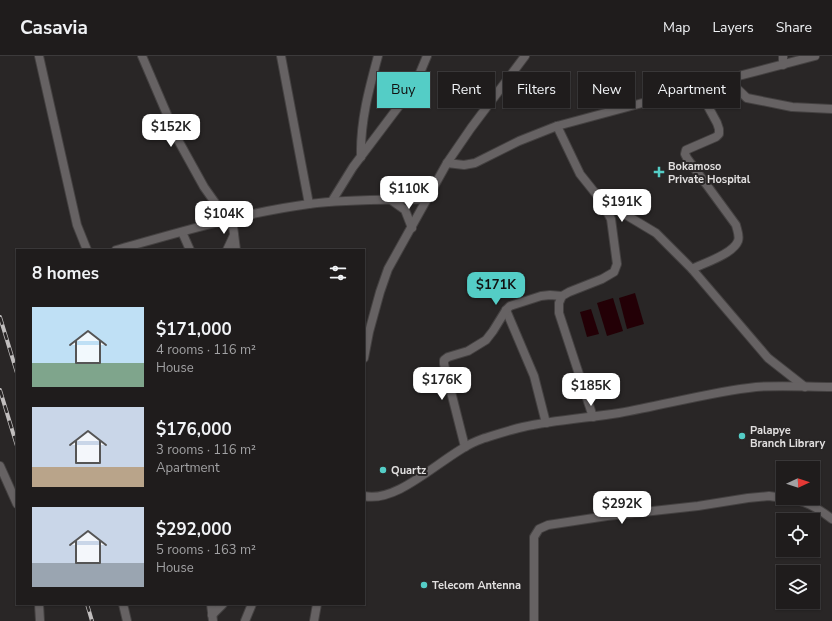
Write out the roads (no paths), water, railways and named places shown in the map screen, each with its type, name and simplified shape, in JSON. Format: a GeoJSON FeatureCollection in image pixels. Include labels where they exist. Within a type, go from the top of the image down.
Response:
{"type":"FeatureCollection","features":[{"type":"Feature","properties":{"kind":"street"},"geometry":{"type":"LineString","coordinates":[[39,56],[76,225],[87,249]]}},
{"type":"Feature","properties":{"kind":"street"},"geometry":{"type":"LineString","coordinates":[[142,56],[178,140],[204,188],[216,204],[232,218],[236,249]]}},
{"type":"Feature","properties":{"kind":"street"},"geometry":{"type":"LineString","coordinates":[[281,56],[309,204]]}},
{"type":"Feature","properties":{"kind":"street"},"geometry":{"type":"LineString","coordinates":[[361,157],[361,130],[368,92],[378,56]]}},
{"type":"Feature","properties":{"kind":"street"},"geometry":{"type":"LineString","coordinates":[[332,201],[361,157],[408,94],[417,80],[427,56]]}},
{"type":"Feature","properties":{"kind":"street"},"geometry":{"type":"LineString","coordinates":[[365,353],[369,332],[388,269],[447,164],[471,128],[525,56]]}},
{"type":"Feature","properties":{"kind":"street"},"geometry":{"type":"LineString","coordinates":[[783,56],[783,65]]}},
{"type":"Feature","properties":{"kind":"street"},"geometry":{"type":"LineString","coordinates":[[740,76],[815,56]]}},
{"type":"Feature","properties":{"kind":"street"},"geometry":{"type":"LineString","coordinates":[[740,91],[747,98],[792,107],[832,110]]}},
{"type":"Feature","properties":{"kind":"street"},"geometry":{"type":"LineString","coordinates":[[447,164],[464,165],[475,163],[519,141],[557,126],[643,103]]}},
{"type":"Feature","properties":{"kind":"street"},"geometry":{"type":"LineString","coordinates":[[692,269],[732,250],[738,240],[736,225],[685,154],[686,150],[716,137],[719,134],[717,123],[709,108]]}},
{"type":"Feature","properties":{"kind":"street"},"geometry":{"type":"LineString","coordinates":[[557,126],[580,174],[600,199],[611,219],[617,264],[614,272],[602,279],[569,292],[562,296],[558,303],[559,313],[593,417]]}},
{"type":"Feature","properties":{"kind":"street"},"geometry":{"type":"LineString","coordinates":[[600,199],[656,233],[692,269],[768,358],[805,387]]}},
{"type":"Feature","properties":{"kind":"street"},"geometry":{"type":"LineString","coordinates":[[390,200],[405,210],[412,228]]}},
{"type":"Feature","properties":{"kind":"street"},"geometry":{"type":"LineString","coordinates":[[120,249],[232,218],[309,204],[332,201],[427,200]]}},
{"type":"Feature","properties":{"kind":"street"},"geometry":{"type":"LineString","coordinates":[[182,232],[190,249]]}},
{"type":"Feature","properties":{"kind":"street"},"geometry":{"type":"LineString","coordinates":[[227,249],[234,235]]}},
{"type":"Feature","properties":{"kind":"street"},"geometry":{"type":"LineString","coordinates":[[465,447],[444,360],[448,356],[468,351],[486,340],[510,306],[542,296],[562,296]]}},
{"type":"Feature","properties":{"kind":"street"},"geometry":{"type":"LineString","coordinates":[[506,310],[534,376],[546,423]]}},
{"type":"Feature","properties":{"kind":"street"},"geometry":{"type":"LineString","coordinates":[[365,496],[383,496],[398,490],[465,447],[489,437],[522,427],[593,417],[703,395],[755,387],[832,387]]}},
{"type":"Feature","properties":{"kind":"street"},"geometry":{"type":"LineString","coordinates":[[0,466],[16,502]]}},
{"type":"Feature","properties":{"kind":"street"},"geometry":{"type":"LineString","coordinates":[[534,621],[534,537],[538,529],[548,525],[607,516],[698,506],[748,498],[776,497]]}},
{"type":"Feature","properties":{"kind":"street"},"geometry":{"type":"LineString","coordinates":[[812,505],[832,519]]}},
{"type":"Feature","properties":{"kind":"street"},"geometry":{"type":"LineString","coordinates":[[39,605],[40,621]]}},
{"type":"Feature","properties":{"kind":"street"},"geometry":{"type":"LineString","coordinates":[[123,605],[127,621]]}},
{"type":"Feature","properties":{"kind":"street"},"geometry":{"type":"LineString","coordinates":[[211,605],[212,618]]}},
{"type":"Feature","properties":{"kind":"street"},"geometry":{"type":"LineString","coordinates":[[212,618],[222,605]]}},
{"type":"Feature","properties":{"kind":"street"},"geometry":{"type":"LineString","coordinates":[[245,621],[252,605]]}},
{"type":"Feature","properties":{"kind":"street"},"geometry":{"type":"LineString","coordinates":[[314,621],[317,605]]}},
{"type":"Feature","properties":{"kind":"railway"},"geometry":{"type":"LineString","coordinates":[[0,317],[16,370]]}},
{"type":"Feature","properties":{"kind":"railway"},"geometry":{"type":"LineString","coordinates":[[0,390],[16,443]]}},
{"type":"Feature","properties":{"kind":"railway"},"geometry":{"type":"LineString","coordinates":[[87,605],[92,621]]}},
{"type":"Feature","properties":{"kind":"place","name":"Bokamoso Private Hospital"},"geometry":{"type":"Point","coordinates":[659,172]}},
{"type":"Feature","properties":{"kind":"place","name":"Palapye Branch Library"},"geometry":{"type":"Point","coordinates":[742,436]}},
{"type":"Feature","properties":{"kind":"place","name":"Quartz"},"geometry":{"type":"Point","coordinates":[383,470]}},
{"type":"Feature","properties":{"kind":"place","name":"Telecom Antenna"},"geometry":{"type":"Point","coordinates":[424,585]}}]}
